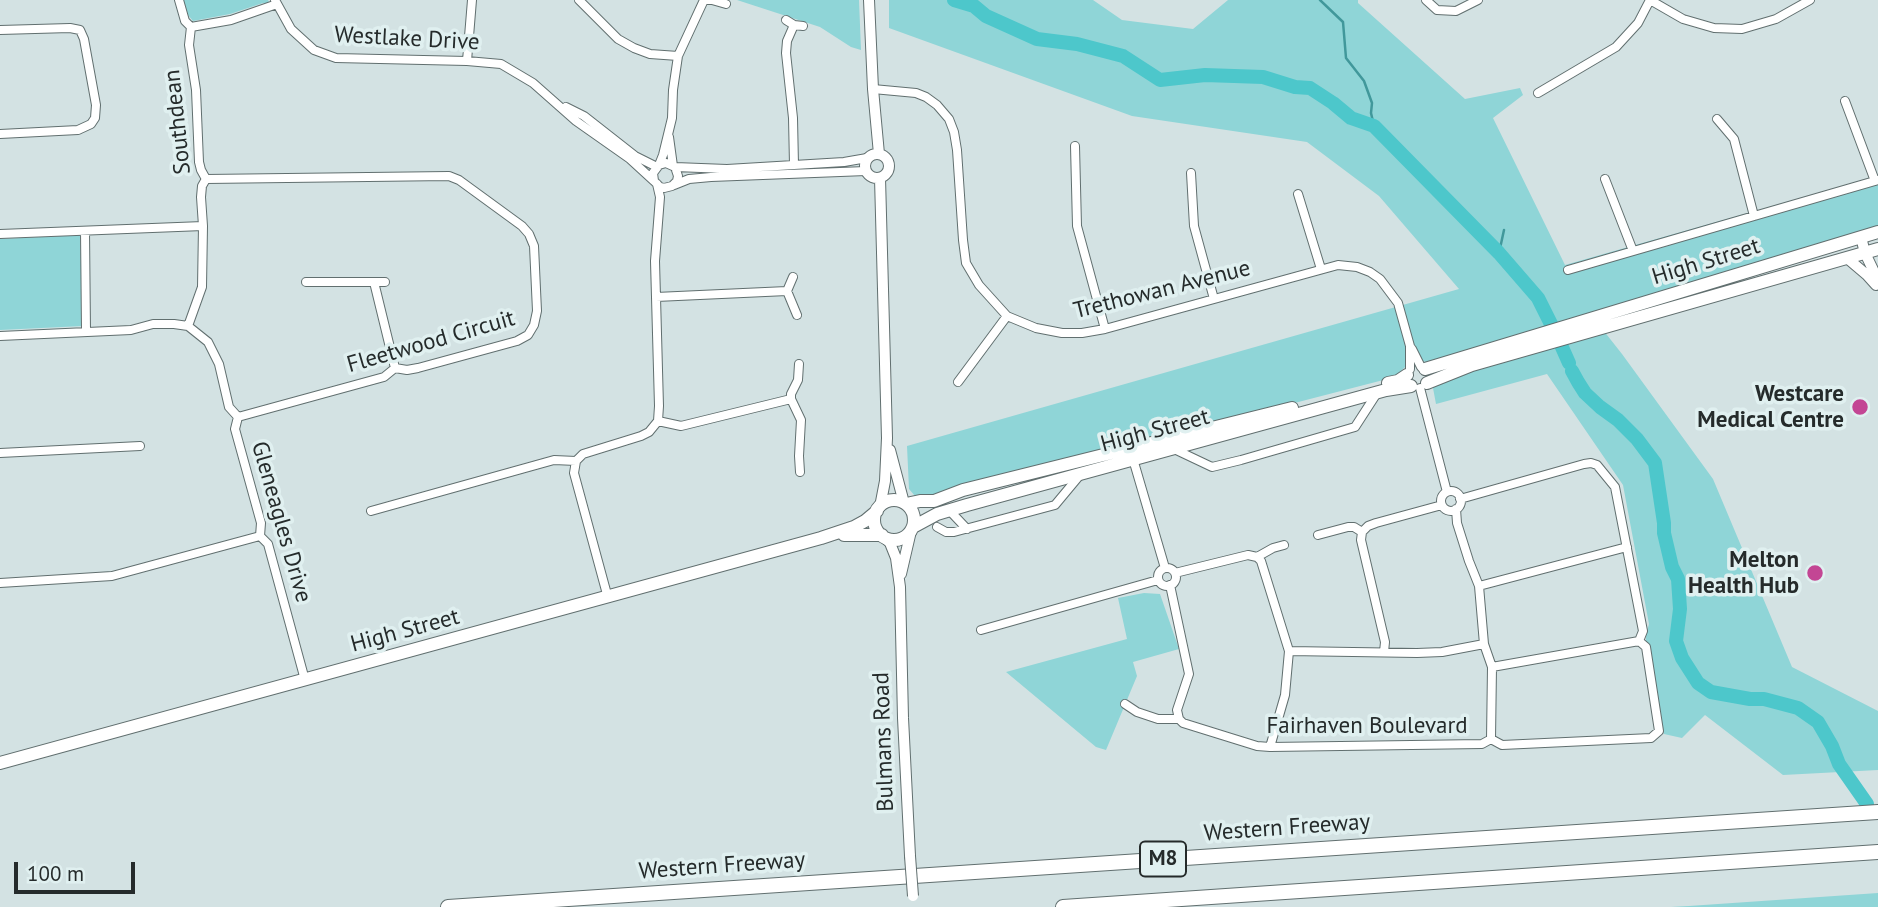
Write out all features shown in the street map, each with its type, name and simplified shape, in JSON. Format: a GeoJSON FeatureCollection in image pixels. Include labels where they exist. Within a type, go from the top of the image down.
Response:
{"type":"FeatureCollection","features":[{"type":"Feature","properties":{"kind":"highway","name":"Western Freeway"},"geometry":{"type":"LineString","coordinates":[[448,907],[1878,812]]}},
{"type":"Feature","properties":{"kind":"highway","name":"M8"},"geometry":{"type":"LineString","coordinates":[[1063,907],[1878,852]]}},
{"type":"Feature","properties":{"kind":"main road","name":"High Street"},"geometry":{"type":"LineString","coordinates":[[905,504],[934,501],[963,490],[1417,376],[1861,237],[1877,235]]}},
{"type":"Feature","properties":{"kind":"main road","name":"High Street"},"geometry":{"type":"LineString","coordinates":[[912,529],[926,519],[949,510],[1377,393],[1417,376],[1472,365],[1878,249]]}},
{"type":"Feature","properties":{"kind":"main road"},"geometry":{"type":"LineString","coordinates":[[894,500],[905,504],[914,516],[912,529],[901,538],[890,539],[883,536],[875,523],[878,509],[894,500]]}},
{"type":"Feature","properties":{"kind":"main road","name":"High Street"},"geometry":{"type":"LineString","coordinates":[[0,763],[821,538],[854,527],[878,509]]}},
{"type":"Feature","properties":{"kind":"main road","name":"High Street"},"geometry":{"type":"LineString","coordinates":[[821,538],[854,534],[883,536]]}},
{"type":"Feature","properties":{"kind":"street","name":"Southdean"},"geometry":{"type":"LineString","coordinates":[[178,0],[185,21],[191,27],[189,37],[196,90],[199,162],[206,179],[202,186],[202,287],[188,326]]}},
{"type":"Feature","properties":{"kind":"street"},"geometry":{"type":"LineString","coordinates":[[467,61],[472,0]]}},
{"type":"Feature","properties":{"kind":"street"},"geometry":{"type":"LineString","coordinates":[[579,0],[618,39],[650,54],[678,56]]}},
{"type":"Feature","properties":{"kind":"street"},"geometry":{"type":"LineString","coordinates":[[608,598],[573,473],[576,461],[583,454],[641,436],[649,432],[658,421],[656,261],[660,197],[653,173],[658,166],[672,118],[678,56],[704,0],[726,4]]}},
{"type":"Feature","properties":{"kind":"street"},"geometry":{"type":"LineString","coordinates":[[869,0],[873,89],[880,154]]}},
{"type":"Feature","properties":{"kind":"street"},"geometry":{"type":"LineString","coordinates":[[1426,0],[1437,10],[1456,11],[1478,0]]}},
{"type":"Feature","properties":{"kind":"street"},"geometry":{"type":"LineString","coordinates":[[1538,93],[1616,47],[1638,23],[1650,0],[1683,19],[1714,27],[1742,29],[1776,19],[1810,0]]}},
{"type":"Feature","properties":{"kind":"street"},"geometry":{"type":"LineString","coordinates":[[191,27],[231,20],[276,2]]}},
{"type":"Feature","properties":{"kind":"street","name":"Westlake Drive"},"geometry":{"type":"LineString","coordinates":[[276,2],[291,29],[314,50],[336,58],[501,64],[533,83],[576,121],[630,159],[656,182]]}},
{"type":"Feature","properties":{"kind":"street"},"geometry":{"type":"LineString","coordinates":[[786,20],[798,26],[787,41],[786,53],[793,118],[794,165]]}},
{"type":"Feature","properties":{"kind":"street"},"geometry":{"type":"LineString","coordinates":[[0,30],[70,27],[80,30],[96,105],[92,124],[78,130],[0,134]]}},
{"type":"Feature","properties":{"kind":"street","name":"Trethowan Avenue"},"geometry":{"type":"LineString","coordinates":[[873,89],[916,93],[937,105],[949,119],[957,150],[962,240],[966,263],[979,285],[1007,316],[1036,328],[1062,333],[1082,333],[1321,269],[1338,265],[1357,267],[1380,279],[1398,303],[1417,376]]}},
{"type":"Feature","properties":{"kind":"street","name":"Westlake Drive"},"geometry":{"type":"LineString","coordinates":[[551,99],[583,116],[635,156],[658,166]]}},
{"type":"Feature","properties":{"kind":"street"},"geometry":{"type":"LineString","coordinates":[[1845,101],[1877,180]]}},
{"type":"Feature","properties":{"kind":"street"},"geometry":{"type":"LineString","coordinates":[[1717,119],[1734,139],[1754,216]]}},
{"type":"Feature","properties":{"kind":"street"},"geometry":{"type":"LineString","coordinates":[[659,215],[678,176],[668,131]]}},
{"type":"Feature","properties":{"kind":"street"},"geometry":{"type":"LineString","coordinates":[[1075,146],[1077,226],[1105,329]]}},
{"type":"Feature","properties":{"kind":"street"},"geometry":{"type":"LineString","coordinates":[[873,154],[887,158],[890,166],[887,173],[880,178],[872,177],[864,165],[867,159],[873,154]]}},
{"type":"Feature","properties":{"kind":"street"},"geometry":{"type":"LineString","coordinates":[[658,166],[666,163],[674,166],[727,169],[867,159]]}},
{"type":"Feature","properties":{"kind":"street"},"geometry":{"type":"LineString","coordinates":[[656,182],[664,188],[689,179],[710,177],[866,171]]}},
{"type":"Feature","properties":{"kind":"street"},"geometry":{"type":"LineString","coordinates":[[1191,173],[1195,233],[1214,299]]}},
{"type":"Feature","properties":{"kind":"street","name":"Fleetwood Circuit"},"geometry":{"type":"LineString","coordinates":[[206,179],[449,176],[459,180],[522,226],[534,246],[537,311],[534,326],[528,335],[517,341],[418,368],[395,368],[384,377],[238,417]]}},
{"type":"Feature","properties":{"kind":"street"},"geometry":{"type":"LineString","coordinates":[[878,509],[885,481],[887,438],[880,178]]}},
{"type":"Feature","properties":{"kind":"street"},"geometry":{"type":"LineString","coordinates":[[1605,179],[1633,251]]}},
{"type":"Feature","properties":{"kind":"street","name":"High Street"},"geometry":{"type":"LineString","coordinates":[[1568,270],[1877,180]]}},
{"type":"Feature","properties":{"kind":"street"},"geometry":{"type":"LineString","coordinates":[[1298,194],[1321,269]]}},
{"type":"Feature","properties":{"kind":"street"},"geometry":{"type":"LineString","coordinates":[[0,234],[203,226]]}},
{"type":"Feature","properties":{"kind":"street"},"geometry":{"type":"LineString","coordinates":[[85,231],[86,331]]}},
{"type":"Feature","properties":{"kind":"street"},"geometry":{"type":"LineString","coordinates":[[1861,237],[1865,253],[1878,280]]}},
{"type":"Feature","properties":{"kind":"street"},"geometry":{"type":"LineString","coordinates":[[1847,258],[1878,287]]}},
{"type":"Feature","properties":{"kind":"street"},"geometry":{"type":"LineString","coordinates":[[793,277],[787,291],[797,315]]}},
{"type":"Feature","properties":{"kind":"street"},"geometry":{"type":"LineString","coordinates":[[306,282],[385,282]]}},
{"type":"Feature","properties":{"kind":"street"},"geometry":{"type":"LineString","coordinates":[[374,282],[395,368]]}},
{"type":"Feature","properties":{"kind":"street"},"geometry":{"type":"LineString","coordinates":[[656,297],[787,291]]}},
{"type":"Feature","properties":{"kind":"street"},"geometry":{"type":"LineString","coordinates":[[958,382],[1007,316]]}},
{"type":"Feature","properties":{"kind":"street"},"geometry":{"type":"LineString","coordinates":[[0,335],[131,330],[153,324],[188,326]]}},
{"type":"Feature","properties":{"kind":"street","name":"Gleneagles Drive"},"geometry":{"type":"LineString","coordinates":[[188,326],[208,342],[219,364],[229,407],[238,417],[235,429],[261,523],[260,536],[268,544],[305,680]]}},
{"type":"Feature","properties":{"kind":"street"},"geometry":{"type":"LineString","coordinates":[[799,364],[798,380],[791,399],[801,420],[800,472]]}},
{"type":"Feature","properties":{"kind":"street"},"geometry":{"type":"LineString","coordinates":[[1417,376],[1447,492]]}},
{"type":"Feature","properties":{"kind":"street"},"geometry":{"type":"LineString","coordinates":[[1174,449],[1212,467],[1241,460],[1355,427],[1377,393]]}},
{"type":"Feature","properties":{"kind":"street"},"geometry":{"type":"LineString","coordinates":[[658,421],[681,426],[791,399]]}},
{"type":"Feature","properties":{"kind":"street"},"geometry":{"type":"LineString","coordinates":[[887,438],[905,504]]}},
{"type":"Feature","properties":{"kind":"street"},"geometry":{"type":"LineString","coordinates":[[0,453],[140,446]]}},
{"type":"Feature","properties":{"kind":"street"},"geometry":{"type":"LineString","coordinates":[[1133,459],[1164,568]]}},
{"type":"Feature","properties":{"kind":"street"},"geometry":{"type":"LineString","coordinates":[[370,511],[554,460],[576,461]]}},
{"type":"Feature","properties":{"kind":"street"},"geometry":{"type":"LineString","coordinates":[[1460,499],[1591,463],[1597,465],[1615,487],[1643,631],[1639,641]]}},
{"type":"Feature","properties":{"kind":"street"},"geometry":{"type":"LineString","coordinates":[[937,527],[946,531],[967,529],[1055,505],[1082,473]]}},
{"type":"Feature","properties":{"kind":"street"},"geometry":{"type":"LineString","coordinates":[[1454,491],[1460,499],[1460,505],[1456,509],[1449,511],[1442,505],[1441,498],[1447,492],[1454,491]]}},
{"type":"Feature","properties":{"kind":"street"},"geometry":{"type":"LineString","coordinates":[[1384,652],[1385,642],[1361,540],[1362,532],[1376,523],[1442,505]]}},
{"type":"Feature","properties":{"kind":"street","name":"Fairhaven Boulevard"},"geometry":{"type":"LineString","coordinates":[[1125,705],[1158,719],[1179,719],[1189,726],[1257,746],[1482,744],[1491,739],[1492,667],[1484,644],[1479,586],[1457,523],[1456,509]]}},
{"type":"Feature","properties":{"kind":"street"},"geometry":{"type":"LineString","coordinates":[[949,510],[967,529]]}},
{"type":"Feature","properties":{"kind":"street"},"geometry":{"type":"LineString","coordinates":[[1318,535],[1348,527],[1362,532]]}},
{"type":"Feature","properties":{"kind":"street","name":"Bulmans Road"},"geometry":{"type":"LineString","coordinates":[[900,587],[912,529]]}},
{"type":"Feature","properties":{"kind":"street"},"geometry":{"type":"LineString","coordinates":[[0,583],[112,576],[260,536]]}},
{"type":"Feature","properties":{"kind":"street","name":"Bulmans Road"},"geometry":{"type":"LineString","coordinates":[[883,536],[890,543],[896,558],[900,587],[903,718],[913,901]]}},
{"type":"Feature","properties":{"kind":"street"},"geometry":{"type":"LineString","coordinates":[[1257,557],[1284,544]]}},
{"type":"Feature","properties":{"kind":"street"},"geometry":{"type":"LineString","coordinates":[[1479,586],[1626,547]]}},
{"type":"Feature","properties":{"kind":"street"},"geometry":{"type":"LineString","coordinates":[[1175,573],[1248,555],[1261,561],[1289,652],[1285,695],[1270,747]]}},
{"type":"Feature","properties":{"kind":"street"},"geometry":{"type":"LineString","coordinates":[[1158,580],[1159,572],[1170,568],[1175,573],[1175,580],[1170,585]]}},
{"type":"Feature","properties":{"kind":"street"},"geometry":{"type":"LineString","coordinates":[[1158,580],[1162,584],[1170,585]]}},
{"type":"Feature","properties":{"kind":"street"},"geometry":{"type":"LineString","coordinates":[[981,630],[1158,580]]}},
{"type":"Feature","properties":{"kind":"street"},"geometry":{"type":"LineString","coordinates":[[1170,585],[1189,674],[1178,710],[1179,719]]}},
{"type":"Feature","properties":{"kind":"street"},"geometry":{"type":"LineString","coordinates":[[1492,667],[1639,641]]}},
{"type":"Feature","properties":{"kind":"street"},"geometry":{"type":"LineString","coordinates":[[1491,739],[1502,745],[1651,738],[1659,730],[1646,647],[1639,641]]}},
{"type":"Feature","properties":{"kind":"street"},"geometry":{"type":"LineString","coordinates":[[1289,652],[1442,652],[1484,644]]}},
{"type":"Feature","properties":{"kind":"shaded area"},"geometry":{"type":"Polygon","coordinates":[[[183,0],[268,0],[271,6],[263,3],[230,14],[193,21],[183,0]]]}},
{"type":"Feature","properties":{"kind":"shaded area"},"geometry":{"type":"Polygon","coordinates":[[[737,0],[859,0],[861,50],[851,47],[820,27],[737,0]]]}},
{"type":"Feature","properties":{"kind":"shaded area"},"geometry":{"type":"Polygon","coordinates":[[[889,0],[1093,0],[1122,20],[1193,29],[1228,0],[1358,0],[1358,3],[1465,99],[1520,88],[1523,95],[1493,118],[1565,265],[1878,176],[1878,231],[1592,316],[1713,479],[1792,667],[1878,711],[1878,770],[1783,775],[1705,715],[1682,738],[1664,734],[1650,651],[1646,644],[1649,624],[1623,485],[1547,374],[1436,404],[1432,363],[1421,361],[1406,366],[1395,377],[927,498],[915,496],[909,489],[907,446],[1459,289],[1379,196],[1307,142],[1132,116],[889,28],[889,0]]]}},
{"type":"Feature","properties":{"kind":"shaded area"},"geometry":{"type":"Polygon","coordinates":[[[80,235],[83,326],[0,330],[0,239],[80,235]]]}},
{"type":"Feature","properties":{"kind":"shaded area"},"geometry":{"type":"Polygon","coordinates":[[[1144,593],[1160,594],[1179,649],[1133,662],[1137,676],[1106,750],[1096,747],[1006,672],[1127,639],[1118,598],[1144,593]]]}},
{"type":"Feature","properties":{"kind":"shaded area"},"geometry":{"type":"Polygon","coordinates":[[[1878,893],[1878,907],[1671,907],[1689,906],[1878,893]]]}},
{"type":"Feature","properties":{"kind":"waterway"},"geometry":{"type":"LineString","coordinates":[[954,0],[974,6],[986,16],[1037,39],[1077,44],[1123,56],[1160,80],[1205,75],[1263,77],[1295,87],[1310,88],[1351,118],[1374,126],[1499,253],[1538,298],[1552,326]]}},
{"type":"Feature","properties":{"kind":"waterway"},"geometry":{"type":"LineString","coordinates":[[1320,0],[1343,22],[1346,58],[1364,81],[1372,103],[1374,126]]}},
{"type":"Feature","properties":{"kind":"waterway"},"geometry":{"type":"LineString","coordinates":[[1499,253],[1504,230]]}},
{"type":"Feature","properties":{"kind":"waterway"},"geometry":{"type":"LineString","coordinates":[[1561,345],[1569,363]]}},
{"type":"Feature","properties":{"kind":"waterway"},"geometry":{"type":"LineString","coordinates":[[1572,371],[1585,393],[1618,420],[1655,463],[1664,533],[1672,567],[1678,579],[1680,609],[1676,641],[1682,658],[1698,683],[1711,692],[1764,699],[1798,708],[1818,722],[1839,764],[1867,804]]}},
{"type":"Feature","properties":{"kind":"place","name":"Westcare Medical Centre"},"geometry":{"type":"Point","coordinates":[1860,407]}},
{"type":"Feature","properties":{"kind":"place","name":"Melton Health Hub"},"geometry":{"type":"Point","coordinates":[1815,573]}}]}
